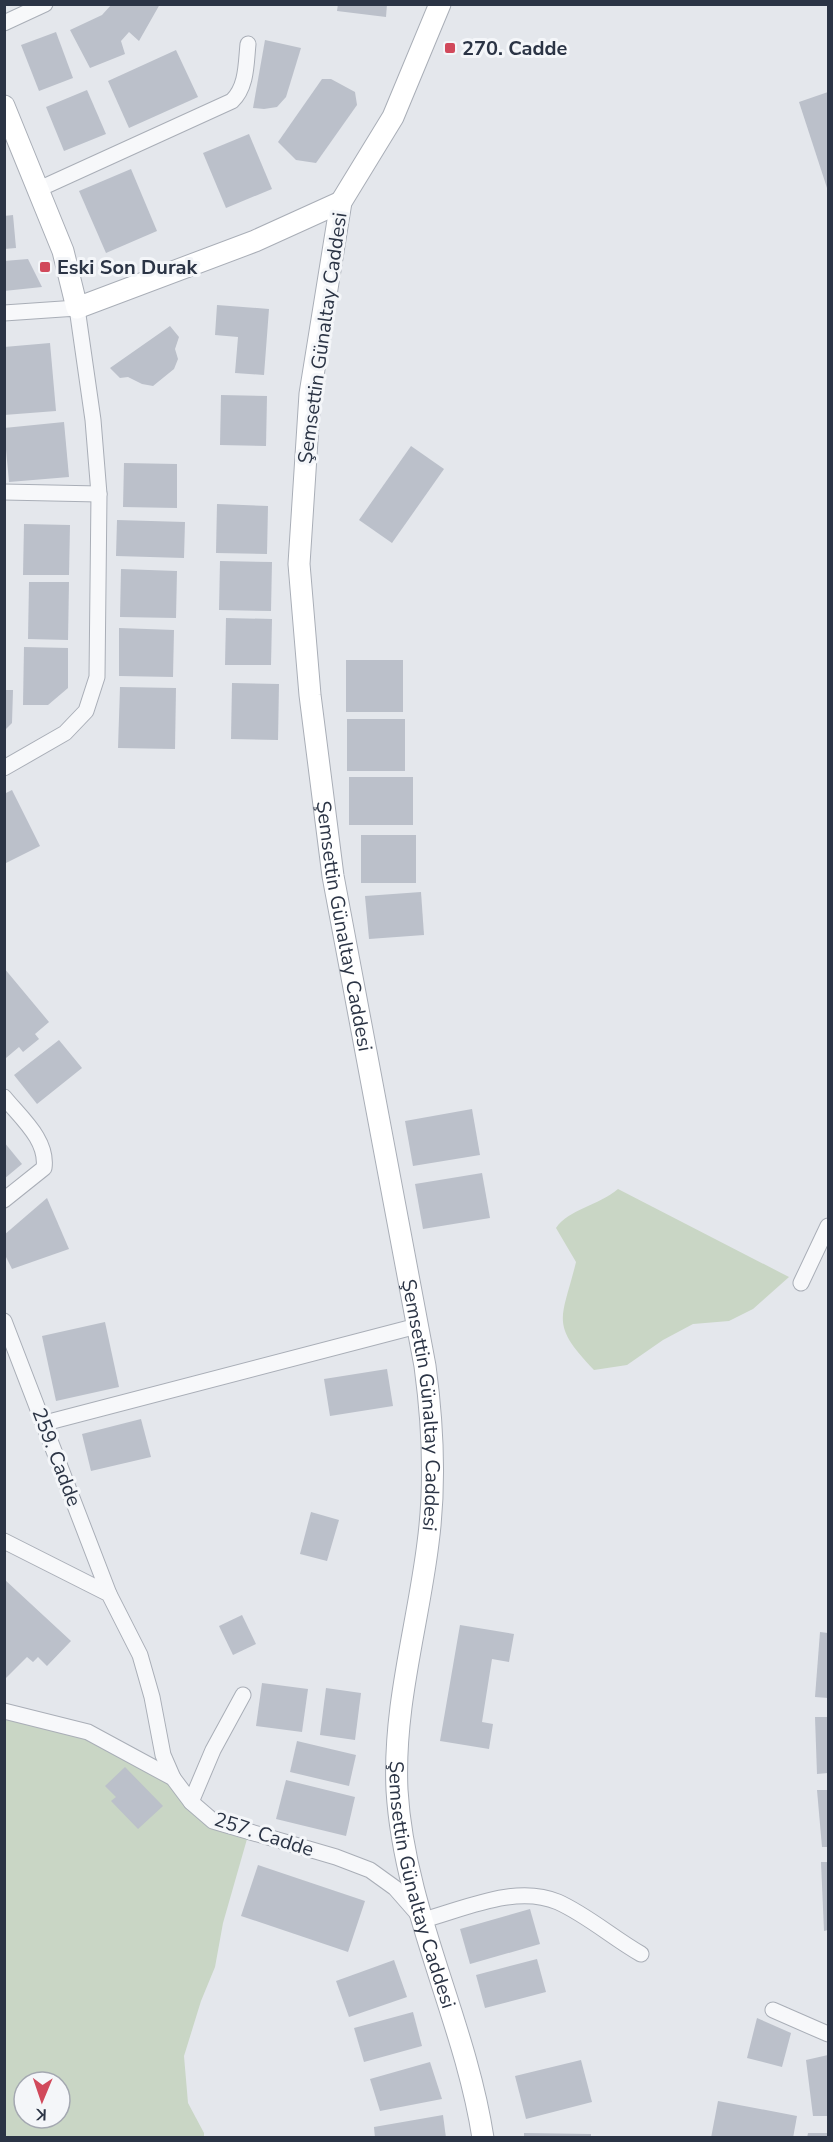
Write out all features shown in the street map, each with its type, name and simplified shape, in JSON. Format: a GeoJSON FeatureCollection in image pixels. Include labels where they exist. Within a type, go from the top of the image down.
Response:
{"type":"FeatureCollection","features":[{"type":"Feature","properties":{"kind":"street"},"geometry":{"type":"LineString","coordinates":[[4,23],[45,4]]}},
{"type":"Feature","properties":{"kind":"street"},"geometry":{"type":"LineString","coordinates":[[341,202],[393,117],[440,4]]}},
{"type":"Feature","properties":{"kind":"street"},"geometry":{"type":"LineString","coordinates":[[39,189],[232,101],[239,94],[242,86],[249,44]]}},
{"type":"Feature","properties":{"kind":"street"},"geometry":{"type":"LineString","coordinates":[[4,106],[12,147],[39,189],[63,251],[77,309],[93,420],[99,494],[97,677],[90,700],[86,711],[65,734],[4,768]]}},
{"type":"Feature","properties":{"kind":"street","name":"Şemsettin Günaltay Caddesi"},"geometry":{"type":"LineString","coordinates":[[77,309],[255,241],[341,202]]}},
{"type":"Feature","properties":{"kind":"street","name":"Şemsettin Günaltay Caddesi"},"geometry":{"type":"LineString","coordinates":[[341,202],[310,394],[299,564],[310,695],[333,876],[417,1326],[433,1425],[433,1470],[428,1542],[399,1719],[397,1789],[401,1829],[423,1920],[477,2099],[483,2138]]}},
{"type":"Feature","properties":{"kind":"street"},"geometry":{"type":"LineString","coordinates":[[4,313],[77,309]]}},
{"type":"Feature","properties":{"kind":"street"},"geometry":{"type":"LineString","coordinates":[[4,492],[99,494]]}},
{"type":"Feature","properties":{"kind":"street"},"geometry":{"type":"LineString","coordinates":[[4,1097],[41,1143],[46,1155],[44,1168],[4,1200]]}},
{"type":"Feature","properties":{"kind":"street"},"geometry":{"type":"LineString","coordinates":[[801,1283],[828,1226]]}},
{"type":"Feature","properties":{"kind":"street","name":"259. Cadde"},"geometry":{"type":"LineString","coordinates":[[4,1321],[109,1594],[140,1655],[152,1697],[163,1755],[173,1779]]}},
{"type":"Feature","properties":{"kind":"street"},"geometry":{"type":"LineString","coordinates":[[45,1423],[417,1326]]}},
{"type":"Feature","properties":{"kind":"street"},"geometry":{"type":"LineString","coordinates":[[4,1541],[109,1594]]}},
{"type":"Feature","properties":{"kind":"street"},"geometry":{"type":"LineString","coordinates":[[190,1802],[213,1749],[243,1695]]}},
{"type":"Feature","properties":{"kind":"street","name":"257. Cadde"},"geometry":{"type":"LineString","coordinates":[[4,1710],[88,1732],[173,1779],[190,1802],[213,1821],[336,1857],[370,1870],[395,1888],[423,1920]]}},
{"type":"Feature","properties":{"kind":"street"},"geometry":{"type":"LineString","coordinates":[[423,1920],[512,1896],[540,1897],[574,1911],[641,1954]]}},
{"type":"Feature","properties":{"kind":"street"},"geometry":{"type":"LineString","coordinates":[[773,2010],[828,2034]]}},
{"type":"Feature","properties":{"kind":"green space"},"geometry":{"type":"Polygon","coordinates":[[[618,1189],[789,1277],[753,1309],[729,1321],[693,1324],[663,1340],[627,1365],[594,1370],[570,1341],[565,1330],[564,1309],[576,1262],[556,1228],[568,1216],[602,1200],[618,1189]]]}},
{"type":"Feature","properties":{"kind":"green space"},"geometry":{"type":"Polygon","coordinates":[[[4,1711],[88,1732],[173,1778],[191,1802],[249,1832],[223,1923],[215,1967],[201,2001],[184,2056],[188,2103],[204,2137],[5,2137],[4,1711]]]}},
{"type":"Feature","properties":{"kind":"building"},"geometry":{"type":"Polygon","coordinates":[[[112,4],[160,4],[139,41],[129,32],[121,41],[125,54],[90,68],[70,30],[102,15],[112,4]]]}},
{"type":"Feature","properties":{"kind":"building"},"geometry":{"type":"Polygon","coordinates":[[[338,4],[387,4],[386,17],[337,11],[338,4]]]}},
{"type":"Feature","properties":{"kind":"building"},"geometry":{"type":"Polygon","coordinates":[[[56,32],[73,78],[39,91],[21,45],[56,32]]]}},
{"type":"Feature","properties":{"kind":"building"},"geometry":{"type":"Polygon","coordinates":[[[265,40],[301,48],[286,97],[277,107],[253,108],[265,40]]]}},
{"type":"Feature","properties":{"kind":"building"},"geometry":{"type":"Polygon","coordinates":[[[176,50],[198,97],[129,128],[108,81],[176,50]]]}},
{"type":"Feature","properties":{"kind":"building"},"geometry":{"type":"Polygon","coordinates":[[[322,79],[331,79],[355,92],[357,105],[316,163],[296,160],[278,142],[322,79]]]}},
{"type":"Feature","properties":{"kind":"building"},"geometry":{"type":"Polygon","coordinates":[[[87,90],[106,134],[64,151],[46,107],[87,90]]]}},
{"type":"Feature","properties":{"kind":"building"},"geometry":{"type":"Polygon","coordinates":[[[828,92],[828,191],[799,102],[828,92]]]}},
{"type":"Feature","properties":{"kind":"building"},"geometry":{"type":"Polygon","coordinates":[[[249,134],[272,189],[226,208],[203,153],[249,134]]]}},
{"type":"Feature","properties":{"kind":"building"},"geometry":{"type":"Polygon","coordinates":[[[131,169],[157,231],[106,253],[79,191],[131,169]]]}},
{"type":"Feature","properties":{"kind":"building"},"geometry":{"type":"Polygon","coordinates":[[[13,215],[16,248],[4,249],[4,216],[13,215]]]}},
{"type":"Feature","properties":{"kind":"building"},"geometry":{"type":"Polygon","coordinates":[[[28,259],[42,287],[4,291],[4,261],[28,259]]]}},
{"type":"Feature","properties":{"kind":"building"},"geometry":{"type":"Polygon","coordinates":[[[217,305],[269,309],[264,375],[235,373],[238,337],[215,335],[217,305]]]}},
{"type":"Feature","properties":{"kind":"building"},"geometry":{"type":"Polygon","coordinates":[[[170,326],[179,337],[175,349],[178,359],[174,369],[153,386],[142,384],[128,377],[120,378],[110,368],[170,326]]]}},
{"type":"Feature","properties":{"kind":"building"},"geometry":{"type":"Polygon","coordinates":[[[50,343],[56,411],[4,415],[4,347],[50,343]]]}},
{"type":"Feature","properties":{"kind":"building"},"geometry":{"type":"Polygon","coordinates":[[[221,395],[267,396],[266,446],[220,445],[221,395]]]}},
{"type":"Feature","properties":{"kind":"building"},"geometry":{"type":"Polygon","coordinates":[[[64,422],[69,477],[9,482],[4,428],[64,422]]]}},
{"type":"Feature","properties":{"kind":"building"},"geometry":{"type":"Polygon","coordinates":[[[411,446],[444,469],[392,543],[359,520],[411,446]]]}},
{"type":"Feature","properties":{"kind":"building"},"geometry":{"type":"Polygon","coordinates":[[[124,463],[177,464],[177,508],[123,507],[124,463]]]}},
{"type":"Feature","properties":{"kind":"building"},"geometry":{"type":"Polygon","coordinates":[[[217,504],[268,506],[267,554],[216,553],[217,504]]]}},
{"type":"Feature","properties":{"kind":"building"},"geometry":{"type":"Polygon","coordinates":[[[117,520],[185,522],[184,558],[116,556],[117,520]]]}},
{"type":"Feature","properties":{"kind":"building"},"geometry":{"type":"Polygon","coordinates":[[[24,524],[70,525],[69,575],[23,575],[24,524]]]}},
{"type":"Feature","properties":{"kind":"building"},"geometry":{"type":"Polygon","coordinates":[[[220,561],[272,562],[271,611],[219,610],[220,561]]]}},
{"type":"Feature","properties":{"kind":"building"},"geometry":{"type":"Polygon","coordinates":[[[121,569],[177,571],[176,618],[120,617],[121,569]]]}},
{"type":"Feature","properties":{"kind":"building"},"geometry":{"type":"Polygon","coordinates":[[[29,582],[69,582],[68,640],[28,639],[29,582]]]}},
{"type":"Feature","properties":{"kind":"building"},"geometry":{"type":"Polygon","coordinates":[[[226,618],[272,619],[271,665],[225,665],[226,618]]]}},
{"type":"Feature","properties":{"kind":"building"},"geometry":{"type":"Polygon","coordinates":[[[119,628],[174,630],[173,677],[119,676],[119,628]]]}},
{"type":"Feature","properties":{"kind":"building"},"geometry":{"type":"Polygon","coordinates":[[[24,647],[68,648],[68,688],[48,705],[23,705],[24,647]]]}},
{"type":"Feature","properties":{"kind":"building"},"geometry":{"type":"Polygon","coordinates":[[[346,660],[403,660],[403,712],[346,712],[346,660]]]}},
{"type":"Feature","properties":{"kind":"building"},"geometry":{"type":"Polygon","coordinates":[[[232,683],[279,684],[278,740],[231,739],[232,683]]]}},
{"type":"Feature","properties":{"kind":"building"},"geometry":{"type":"Polygon","coordinates":[[[120,687],[176,688],[175,749],[118,748],[120,687]]]}},
{"type":"Feature","properties":{"kind":"building"},"geometry":{"type":"Polygon","coordinates":[[[5,690],[13,690],[12,723],[5,730],[5,690]]]}},
{"type":"Feature","properties":{"kind":"building"},"geometry":{"type":"Polygon","coordinates":[[[347,719],[405,719],[405,771],[347,771],[347,719]]]}},
{"type":"Feature","properties":{"kind":"building"},"geometry":{"type":"Polygon","coordinates":[[[349,777],[413,777],[413,825],[349,825],[349,777]]]}},
{"type":"Feature","properties":{"kind":"building"},"geometry":{"type":"Polygon","coordinates":[[[12,790],[40,846],[4,864],[4,794],[12,790]]]}},
{"type":"Feature","properties":{"kind":"building"},"geometry":{"type":"Polygon","coordinates":[[[361,835],[416,835],[416,883],[361,883],[361,835]]]}},
{"type":"Feature","properties":{"kind":"building"},"geometry":{"type":"Polygon","coordinates":[[[421,892],[424,935],[369,939],[365,896],[421,892]]]}},
{"type":"Feature","properties":{"kind":"building"},"geometry":{"type":"Polygon","coordinates":[[[4,968],[49,1022],[35,1034],[39,1039],[23,1052],[19,1047],[6,1058],[4,968]]]}},
{"type":"Feature","properties":{"kind":"building"},"geometry":{"type":"Polygon","coordinates":[[[59,1040],[82,1068],[37,1104],[14,1075],[59,1040]]]}},
{"type":"Feature","properties":{"kind":"building"},"geometry":{"type":"Polygon","coordinates":[[[472,1109],[480,1155],[413,1166],[405,1121],[472,1109]]]}},
{"type":"Feature","properties":{"kind":"building"},"geometry":{"type":"Polygon","coordinates":[[[4,1142],[22,1164],[4,1179],[4,1142]]]}},
{"type":"Feature","properties":{"kind":"building"},"geometry":{"type":"Polygon","coordinates":[[[482,1173],[490,1218],[423,1229],[415,1184],[482,1173]]]}},
{"type":"Feature","properties":{"kind":"building"},"geometry":{"type":"Polygon","coordinates":[[[47,1198],[69,1249],[12,1269],[4,1253],[4,1235],[47,1198]]]}},
{"type":"Feature","properties":{"kind":"building"},"geometry":{"type":"Polygon","coordinates":[[[105,1322],[119,1387],[56,1401],[42,1336],[105,1322]]]}},
{"type":"Feature","properties":{"kind":"building"},"geometry":{"type":"Polygon","coordinates":[[[387,1369],[393,1406],[330,1416],[324,1379],[387,1369]]]}},
{"type":"Feature","properties":{"kind":"building"},"geometry":{"type":"Polygon","coordinates":[[[141,1419],[151,1457],[91,1471],[82,1434],[141,1419]]]}},
{"type":"Feature","properties":{"kind":"building"},"geometry":{"type":"Polygon","coordinates":[[[311,1512],[339,1520],[327,1561],[300,1554],[311,1512]]]}},
{"type":"Feature","properties":{"kind":"building"},"geometry":{"type":"Polygon","coordinates":[[[4,1579],[71,1641],[47,1666],[38,1657],[33,1662],[27,1657],[4,1680],[4,1579]]]}},
{"type":"Feature","properties":{"kind":"building"},"geometry":{"type":"Polygon","coordinates":[[[242,1615],[256,1644],[233,1655],[219,1626],[242,1615]]]}},
{"type":"Feature","properties":{"kind":"building"},"geometry":{"type":"Polygon","coordinates":[[[460,1625],[514,1634],[509,1662],[492,1659],[482,1722],[493,1724],[489,1749],[440,1741],[460,1625]]]}},
{"type":"Feature","properties":{"kind":"building"},"geometry":{"type":"Polygon","coordinates":[[[820,1632],[828,1633],[828,1698],[815,1697],[820,1632]]]}},
{"type":"Feature","properties":{"kind":"building"},"geometry":{"type":"Polygon","coordinates":[[[262,1683],[308,1689],[302,1732],[256,1726],[262,1683]]]}},
{"type":"Feature","properties":{"kind":"building"},"geometry":{"type":"Polygon","coordinates":[[[326,1688],[361,1693],[355,1740],[320,1735],[326,1688]]]}},
{"type":"Feature","properties":{"kind":"building"},"geometry":{"type":"Polygon","coordinates":[[[815,1717],[828,1717],[828,1773],[817,1774],[815,1717]]]}},
{"type":"Feature","properties":{"kind":"building"},"geometry":{"type":"Polygon","coordinates":[[[297,1741],[356,1755],[349,1786],[290,1772],[297,1741]]]}},
{"type":"Feature","properties":{"kind":"building"},"geometry":{"type":"Polygon","coordinates":[[[125,1767],[163,1806],[138,1829],[111,1801],[116,1797],[105,1786],[125,1767]]]}},
{"type":"Feature","properties":{"kind":"building"},"geometry":{"type":"Polygon","coordinates":[[[286,1780],[355,1797],[346,1836],[276,1819],[286,1780]]]}},
{"type":"Feature","properties":{"kind":"building"},"geometry":{"type":"Polygon","coordinates":[[[817,1790],[828,1790],[828,1847],[822,1847],[817,1790]]]}},
{"type":"Feature","properties":{"kind":"building"},"geometry":{"type":"Polygon","coordinates":[[[821,1862],[828,1862],[828,1930],[824,1931],[821,1862]]]}},
{"type":"Feature","properties":{"kind":"building"},"geometry":{"type":"Polygon","coordinates":[[[258,1865],[365,1901],[348,1952],[241,1916],[258,1865]]]}},
{"type":"Feature","properties":{"kind":"building"},"geometry":{"type":"Polygon","coordinates":[[[530,1909],[540,1944],[470,1964],[460,1929],[530,1909]]]}},
{"type":"Feature","properties":{"kind":"building"},"geometry":{"type":"Polygon","coordinates":[[[537,1959],[546,1992],[485,2008],[476,1975],[537,1959]]]}},
{"type":"Feature","properties":{"kind":"building"},"geometry":{"type":"Polygon","coordinates":[[[394,1960],[407,1997],[349,2017],[336,1981],[394,1960]]]}},
{"type":"Feature","properties":{"kind":"building"},"geometry":{"type":"Polygon","coordinates":[[[413,2012],[422,2046],[364,2062],[354,2028],[413,2012]]]}},
{"type":"Feature","properties":{"kind":"building"},"geometry":{"type":"Polygon","coordinates":[[[757,2018],[791,2033],[782,2067],[747,2058],[757,2018]]]}},
{"type":"Feature","properties":{"kind":"building"},"geometry":{"type":"Polygon","coordinates":[[[828,2055],[828,2116],[813,2116],[806,2060],[828,2055]]]}},
{"type":"Feature","properties":{"kind":"building"},"geometry":{"type":"Polygon","coordinates":[[[581,2060],[592,2102],[526,2119],[515,2076],[581,2060]]]}},
{"type":"Feature","properties":{"kind":"building"},"geometry":{"type":"Polygon","coordinates":[[[430,2062],[442,2099],[380,2111],[370,2079],[430,2062]]]}},
{"type":"Feature","properties":{"kind":"building"},"geometry":{"type":"Polygon","coordinates":[[[718,2101],[797,2116],[793,2138],[711,2138],[718,2101]]]}},
{"type":"Feature","properties":{"kind":"building"},"geometry":{"type":"Polygon","coordinates":[[[443,2115],[446,2138],[375,2138],[374,2127],[443,2115]]]}},
{"type":"Feature","properties":{"kind":"building"},"geometry":{"type":"Polygon","coordinates":[[[524,2133],[591,2134],[591,2138],[524,2138],[524,2133]]]}},
{"type":"Feature","properties":{"kind":"building"},"geometry":{"type":"Polygon","coordinates":[[[808,2133],[828,2133],[828,2138],[807,2138],[808,2133]]]}},
{"type":"Feature","properties":{"kind":"place","name":"270. Cadde"},"geometry":{"type":"Point","coordinates":[450,48]}},
{"type":"Feature","properties":{"kind":"place","name":"Eski Son Durak"},"geometry":{"type":"Point","coordinates":[45,267]}}]}
